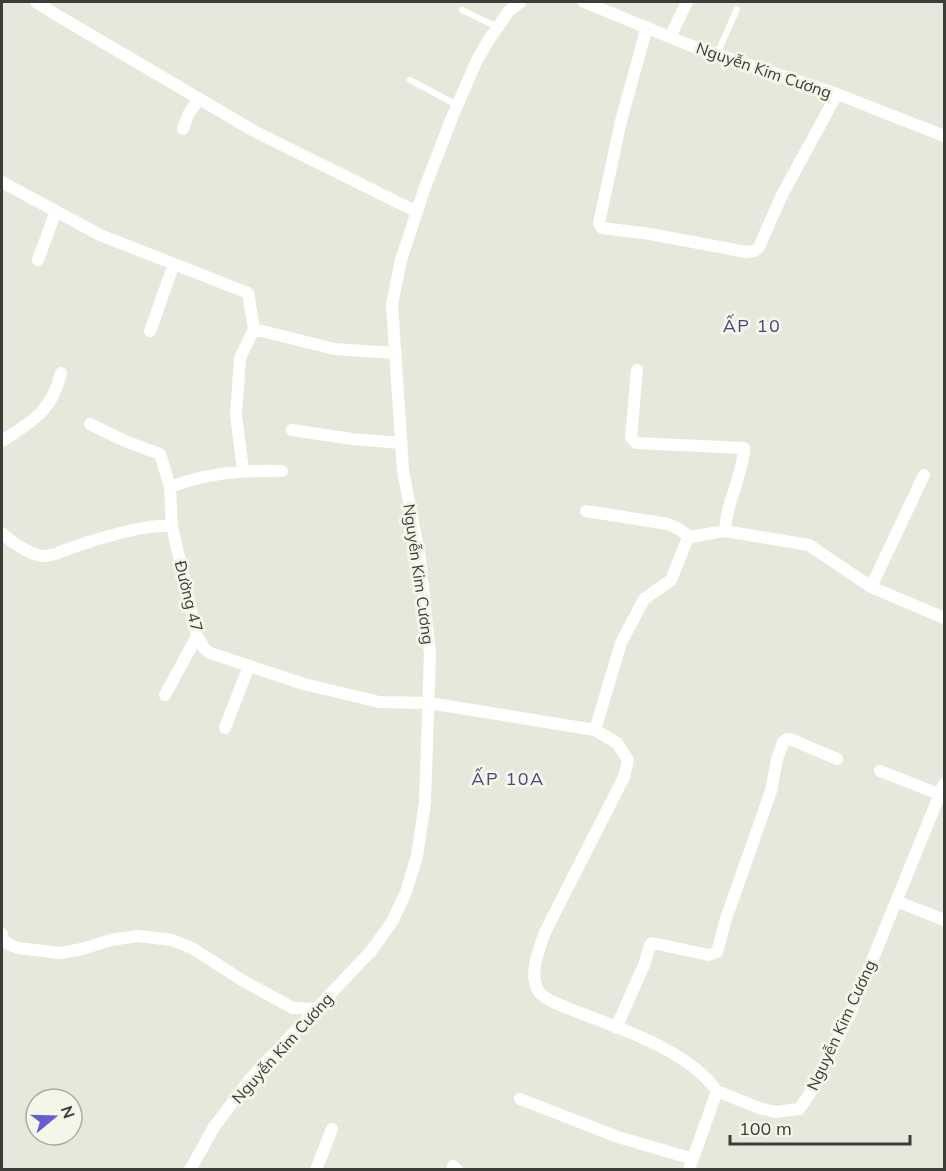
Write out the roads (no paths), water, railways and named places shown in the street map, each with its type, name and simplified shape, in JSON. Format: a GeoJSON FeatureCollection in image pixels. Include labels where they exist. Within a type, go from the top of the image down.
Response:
{"type":"FeatureCollection","features":[{"type":"Feature","properties":{"kind":"street"},"geometry":{"type":"LineString","coordinates":[[36,2],[254,131],[417,212]]}},
{"type":"Feature","properties":{"kind":"street","name":"Nguyễn Kim Cương"},"geometry":{"type":"LineString","coordinates":[[189,1170],[214,1127],[250,1079],[371,951],[392,922],[406,892],[417,856],[425,802],[429,703],[428,621],[420,559],[403,470],[392,304],[401,260],[457,106],[476,62],[497,27],[509,10],[520,2]]}},
{"type":"Feature","properties":{"kind":"street","name":"Nguyễn Kim Cương"},"geometry":{"type":"LineString","coordinates":[[584,2],[670,37],[837,94],[945,136]]}},
{"type":"Feature","properties":{"kind":"street"},"geometry":{"type":"LineString","coordinates":[[670,37],[687,2]]}},
{"type":"Feature","properties":{"kind":"street"},"geometry":{"type":"LineString","coordinates":[[647,27],[621,121],[599,224],[602,228],[650,234],[746,252],[754,251],[759,247],[782,195],[837,94]]}},
{"type":"Feature","properties":{"kind":"street"},"geometry":{"type":"LineString","coordinates":[[183,129],[189,113],[199,99]]}},
{"type":"Feature","properties":{"kind":"street"},"geometry":{"type":"LineString","coordinates":[[2,182],[99,235],[248,293],[254,329],[240,358],[236,416],[243,470]]}},
{"type":"Feature","properties":{"kind":"street"},"geometry":{"type":"LineString","coordinates":[[38,260],[56,211]]}},
{"type":"Feature","properties":{"kind":"street"},"geometry":{"type":"LineString","coordinates":[[150,331],[174,264]]}},
{"type":"Feature","properties":{"kind":"street"},"geometry":{"type":"LineString","coordinates":[[254,329],[334,349],[396,353]]}},
{"type":"Feature","properties":{"kind":"street"},"geometry":{"type":"LineString","coordinates":[[637,370],[631,437],[633,441],[636,443],[744,448],[726,517],[725,531]]}},
{"type":"Feature","properties":{"kind":"street"},"geometry":{"type":"LineString","coordinates":[[2,441],[35,420],[46,408],[57,389],[61,373]]}},
{"type":"Feature","properties":{"kind":"street","name":"Đường 47"},"geometry":{"type":"LineString","coordinates":[[90,424],[125,441],[160,454],[170,487],[172,526],[197,636],[210,653],[304,684],[379,702],[429,703],[595,730]]}},
{"type":"Feature","properties":{"kind":"street"},"geometry":{"type":"LineString","coordinates":[[292,430],[352,439],[401,443]]}},
{"type":"Feature","properties":{"kind":"street"},"geometry":{"type":"LineString","coordinates":[[2,447],[2,454]]}},
{"type":"Feature","properties":{"kind":"street"},"geometry":{"type":"LineString","coordinates":[[170,487],[196,478],[243,470],[282,471]]}},
{"type":"Feature","properties":{"kind":"street"},"geometry":{"type":"LineString","coordinates":[[871,587],[924,474]]}},
{"type":"Feature","properties":{"kind":"street"},"geometry":{"type":"LineString","coordinates":[[586,511],[668,524],[690,537]]}},
{"type":"Feature","properties":{"kind":"street"},"geometry":{"type":"LineString","coordinates":[[2,533],[31,553],[41,556],[53,555],[149,526],[172,526]]}},
{"type":"Feature","properties":{"kind":"street"},"geometry":{"type":"LineString","coordinates":[[520,1099],[691,1164],[717,1091],[709,1080],[681,1057],[550,1001],[539,992],[535,979],[536,957],[545,932],[624,777],[628,760],[618,743],[595,730],[621,643],[644,599],[671,580],[687,540],[690,537],[725,531],[813,546],[871,587],[945,618]]}},
{"type":"Feature","properties":{"kind":"street"},"geometry":{"type":"LineString","coordinates":[[165,695],[197,636]]}},
{"type":"Feature","properties":{"kind":"street"},"geometry":{"type":"LineString","coordinates":[[225,728],[249,666]]}},
{"type":"Feature","properties":{"kind":"street"},"geometry":{"type":"LineString","coordinates":[[616,1028],[652,943],[709,955],[717,952],[733,898],[771,791],[777,759],[785,740],[790,739],[837,759]]}},
{"type":"Feature","properties":{"kind":"street"},"geometry":{"type":"LineString","coordinates":[[880,771],[942,789]]}},
{"type":"Feature","properties":{"kind":"street","name":"Nguyễn Kim Cương"},"geometry":{"type":"LineString","coordinates":[[717,1091],[776,1112],[799,1109],[809,1095],[851,1012],[942,789]]}},
{"type":"Feature","properties":{"kind":"street"},"geometry":{"type":"LineString","coordinates":[[896,901],[945,920]]}},
{"type":"Feature","properties":{"kind":"street"},"geometry":{"type":"LineString","coordinates":[[2,934],[4,942],[18,948],[60,953],[137,936],[172,940],[192,948],[253,987],[293,1008],[316,1009]]}},
{"type":"Feature","properties":{"kind":"street"},"geometry":{"type":"LineString","coordinates":[[316,1170],[332,1129]]}},
{"type":"Feature","properties":{"kind":"lane"},"geometry":{"type":"LineString","coordinates":[[717,54],[737,9]]}},
{"type":"Feature","properties":{"kind":"lane"},"geometry":{"type":"LineString","coordinates":[[462,10],[497,27]]}},
{"type":"Feature","properties":{"kind":"lane"},"geometry":{"type":"LineString","coordinates":[[410,80],[457,106]]}},
{"type":"Feature","properties":{"kind":"district","name":"ẤP 10"},"geometry":{"type":"Point","coordinates":[752,326]}},
{"type":"Feature","properties":{"kind":"district","name":"ẤP 10A"},"geometry":{"type":"Point","coordinates":[508,779]}}]}
